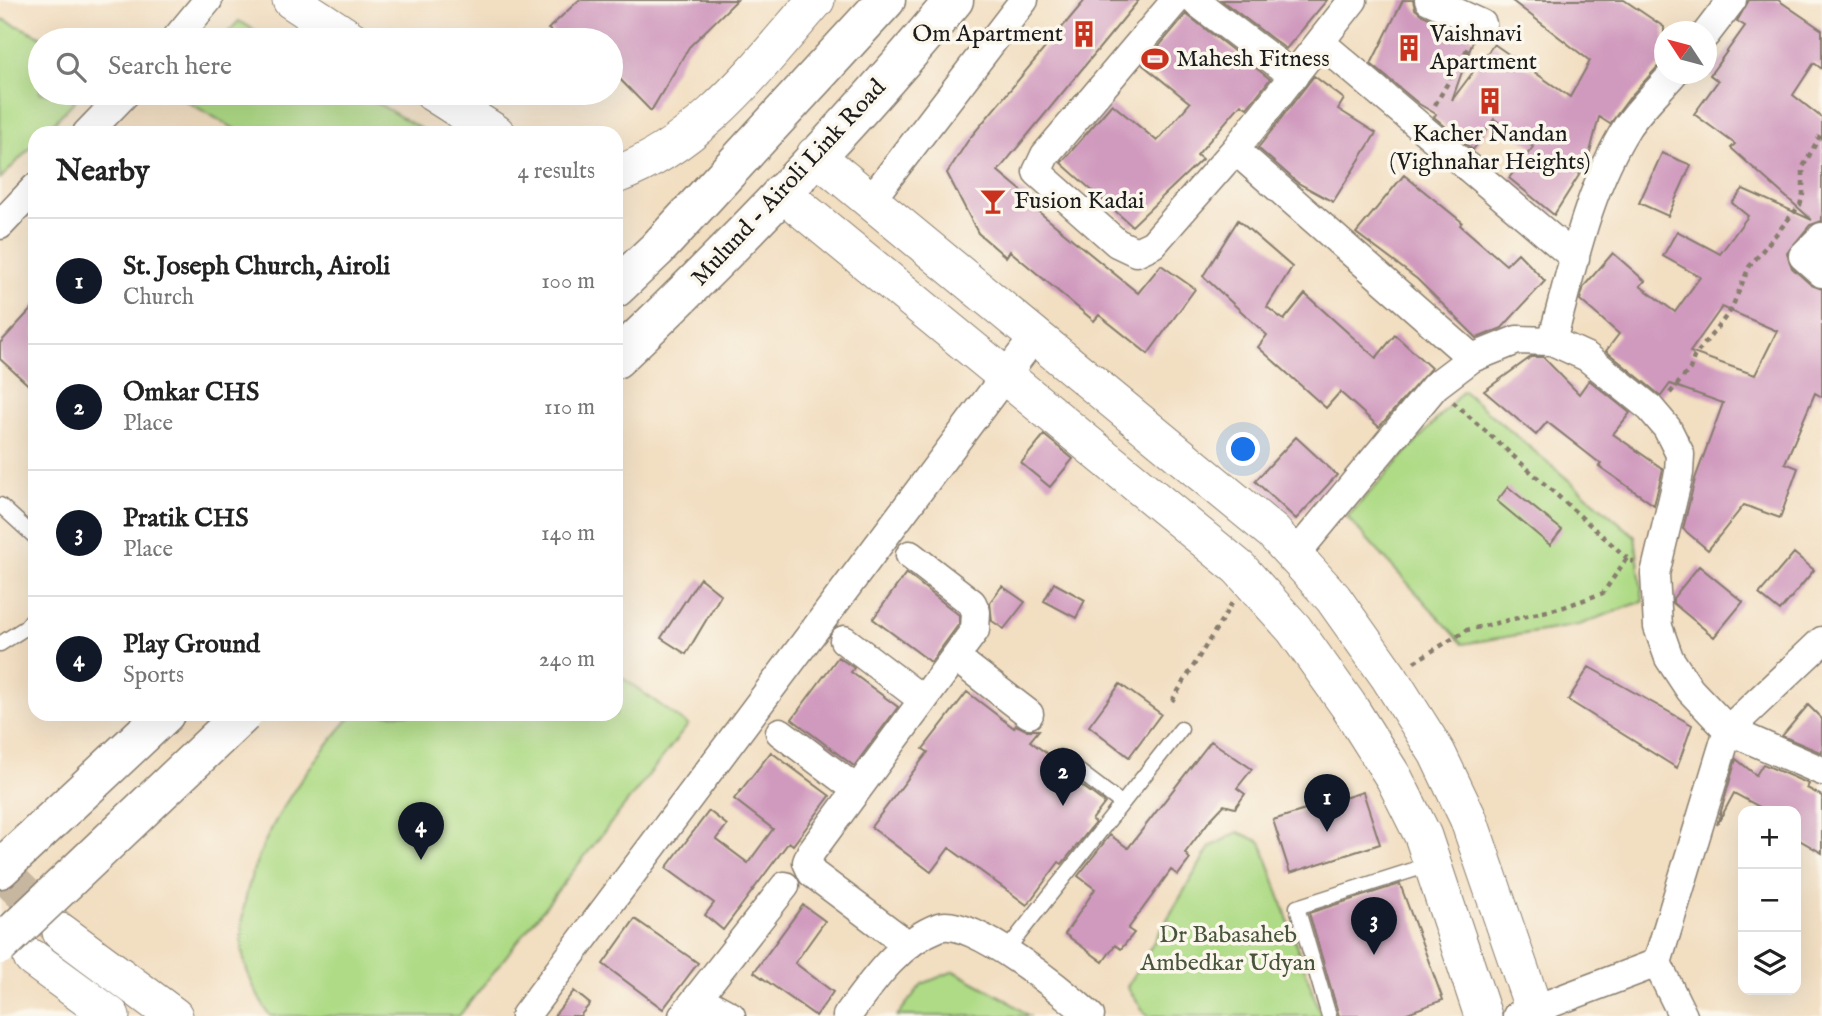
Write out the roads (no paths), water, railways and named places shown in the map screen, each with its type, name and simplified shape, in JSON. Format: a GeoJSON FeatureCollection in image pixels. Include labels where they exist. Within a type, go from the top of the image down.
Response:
{"type":"FeatureCollection","features":[{"type":"Feature","properties":{"kind":"main road"},"geometry":{"type":"LineString","coordinates":[[623,281],[657,249],[886,0]]}},
{"type":"Feature","properties":{"kind":"main road","name":"Mulund - Airoli Link Road"},"geometry":{"type":"LineString","coordinates":[[623,352],[692,286],[910,54],[954,0]]}},
{"type":"Feature","properties":{"kind":"main road"},"geometry":{"type":"LineString","coordinates":[[0,869],[158,721]]}},
{"type":"Feature","properties":{"kind":"main road"},"geometry":{"type":"LineString","coordinates":[[16,952],[236,721]]}},
{"type":"Feature","properties":{"kind":"street"},"geometry":{"type":"LineString","coordinates":[[185,28],[208,0]]}},
{"type":"Feature","properties":{"kind":"street"},"geometry":{"type":"LineString","coordinates":[[290,0],[333,28]]}},
{"type":"Feature","properties":{"kind":"street"},"geometry":{"type":"LineString","coordinates":[[623,172],[646,164],[698,127],[738,89],[816,0]]}},
{"type":"Feature","properties":{"kind":"street"},"geometry":{"type":"LineString","coordinates":[[870,201],[1024,0]]}},
{"type":"Feature","properties":{"kind":"street"},"geometry":{"type":"LineString","coordinates":[[1175,0],[1045,155],[1037,172],[1117,243],[1136,252],[1153,244],[1235,150],[1353,0]]}},
{"type":"Feature","properties":{"kind":"street"},"geometry":{"type":"LineString","coordinates":[[1194,0],[1294,76]]}},
{"type":"Feature","properties":{"kind":"street"},"geometry":{"type":"LineString","coordinates":[[1429,0],[1482,24]]}},
{"type":"Feature","properties":{"kind":"street"},"geometry":{"type":"LineString","coordinates":[[1716,21],[1732,0]]}},
{"type":"Feature","properties":{"kind":"street"},"geometry":{"type":"LineString","coordinates":[[1320,42],[1575,258]]}},
{"type":"Feature","properties":{"kind":"street"},"geometry":{"type":"LineString","coordinates":[[1552,341],[1595,194],[1611,155],[1629,124],[1664,84]]}},
{"type":"Feature","properties":{"kind":"street"},"geometry":{"type":"LineString","coordinates":[[94,126],[114,105]]}},
{"type":"Feature","properties":{"kind":"street"},"geometry":{"type":"LineString","coordinates":[[452,105],[485,126]]}},
{"type":"Feature","properties":{"kind":"street"},"geometry":{"type":"LineString","coordinates":[[1235,150],[1472,358]]}},
{"type":"Feature","properties":{"kind":"street"},"geometry":{"type":"LineString","coordinates":[[815,155],[1273,532],[1333,598],[1389,677],[1437,753],[1468,817],[1529,1014],[1657,963]]}},
{"type":"Feature","properties":{"kind":"street"},"geometry":{"type":"LineString","coordinates":[[780,192],[1248,579],[1294,629],[1348,705],[1394,778],[1423,836],[1483,1016]]}},
{"type":"Feature","properties":{"kind":"street"},"geometry":{"type":"LineString","coordinates":[[0,225],[28,195]]}},
{"type":"Feature","properties":{"kind":"street"},"geometry":{"type":"LineString","coordinates":[[1822,237],[1803,256],[1822,273]]}},
{"type":"Feature","properties":{"kind":"street"},"geometry":{"type":"LineString","coordinates":[[525,1016],[1035,336]]}},
{"type":"Feature","properties":{"kind":"street"},"geometry":{"type":"LineString","coordinates":[[1294,556],[1435,386],[1472,358],[1517,340],[1552,341],[1587,357],[1655,414],[1667,429],[1680,454],[1679,474],[1655,575],[1657,627],[1669,658],[1690,690],[1728,730],[1822,771]]}},
{"type":"Feature","properties":{"kind":"street"},"geometry":{"type":"LineString","coordinates":[[908,945],[813,873],[807,862],[975,630],[976,612],[972,603],[910,555]]}},
{"type":"Feature","properties":{"kind":"street"},"geometry":{"type":"LineString","coordinates":[[844,640],[923,700]]}},
{"type":"Feature","properties":{"kind":"street"},"geometry":{"type":"LineString","coordinates":[[1683,1016],[1657,963],[1728,730],[1822,641]]}},
{"type":"Feature","properties":{"kind":"street"},"geometry":{"type":"LineString","coordinates":[[955,657],[1028,714]]}},
{"type":"Feature","properties":{"kind":"street"},"geometry":{"type":"LineString","coordinates":[[780,732],[857,790]]}},
{"type":"Feature","properties":{"kind":"street"},"geometry":{"type":"LineString","coordinates":[[731,1016],[691,1007],[785,886]]}},
{"type":"Feature","properties":{"kind":"street"},"geometry":{"type":"LineString","coordinates":[[847,1016],[874,980],[908,945],[942,926],[967,930],[1005,952],[1056,986],[1090,1016]]}},
{"type":"Feature","properties":{"kind":"street"},"geometry":{"type":"LineString","coordinates":[[61,932],[170,1015]]}},
{"type":"Feature","properties":{"kind":"street"},"geometry":{"type":"LineString","coordinates":[[16,952],[111,1016]]}},
{"type":"Feature","properties":{"kind":"lane"},"geometry":{"type":"LineString","coordinates":[[0,505],[28,531]]}},
{"type":"Feature","properties":{"kind":"lane"},"geometry":{"type":"LineString","coordinates":[[0,644],[28,624]]}},
{"type":"Feature","properties":{"kind":"lane"},"geometry":{"type":"LineString","coordinates":[[1005,952],[1181,729]]}},
{"type":"Feature","properties":{"kind":"lane"},"geometry":{"type":"LineString","coordinates":[[1060,757],[1121,803]]}},
{"type":"Feature","properties":{"kind":"lane"},"geometry":{"type":"LineString","coordinates":[[1329,1016],[1297,907],[1432,864]]}},
{"type":"Feature","properties":{"kind":"tunnel"},"geometry":{"type":"LineString","coordinates":[[0,870],[61,931]]}},
{"type":"Feature","properties":{"kind":"place","name":"Om Apartment"},"geometry":{"type":"Point","coordinates":[1084,34]}},
{"type":"Feature","properties":{"kind":"place","name":"Vaishnavi Apartment"},"geometry":{"type":"Point","coordinates":[1409,48]}},
{"type":"Feature","properties":{"kind":"place","name":"Mahesh Fitness"},"geometry":{"type":"Point","coordinates":[1155,59]}},
{"type":"Feature","properties":{"kind":"place","name":"Kacher Nandan (Vighnahar Heights)"},"geometry":{"type":"Point","coordinates":[1490,101]}},
{"type":"Feature","properties":{"kind":"place","name":"Fusion Kadai"},"geometry":{"type":"Point","coordinates":[993,201]}},
{"type":"Feature","properties":{"kind":"place","name":"Omkar CHS"},"geometry":{"type":"Point","coordinates":[1063,806]}},
{"type":"Feature","properties":{"kind":"place","name":"St. Joseph Church, Airoli"},"geometry":{"type":"Point","coordinates":[1327,832]}},
{"type":"Feature","properties":{"kind":"place","name":"Play Ground"},"geometry":{"type":"Point","coordinates":[421,860]}},
{"type":"Feature","properties":{"kind":"place","name":"Pratik CHS"},"geometry":{"type":"Point","coordinates":[1374,955]}},
{"type":"Feature","properties":{"kind":"park label","name":"Dr Babasaheb Ambedkar Udyan"},"geometry":{"type":"Point","coordinates":[1228,949]}}]}
